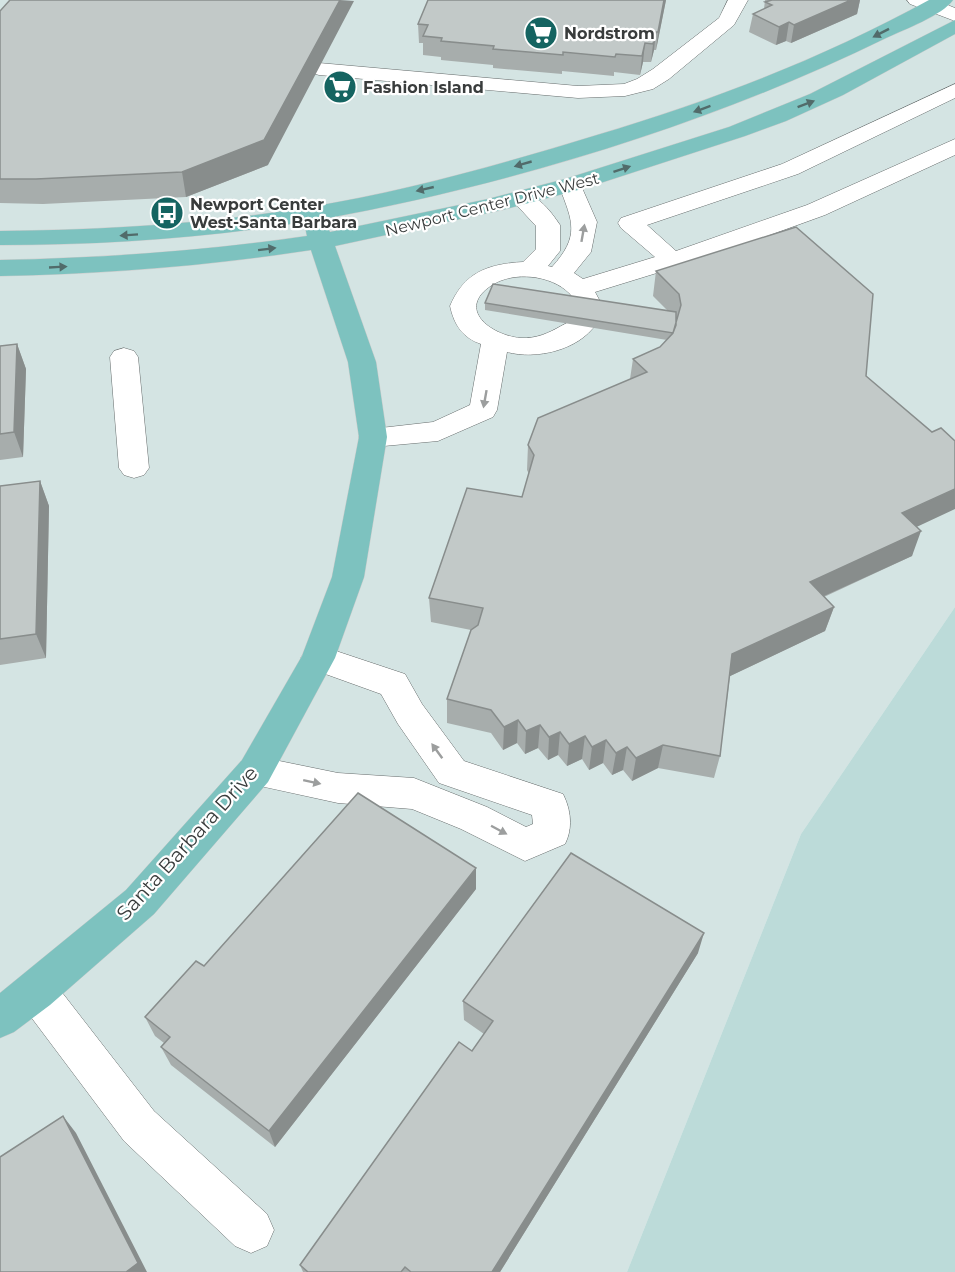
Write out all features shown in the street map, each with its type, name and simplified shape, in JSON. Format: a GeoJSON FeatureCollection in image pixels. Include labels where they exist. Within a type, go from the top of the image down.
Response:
{"type":"FeatureCollection","features":[{"type":"Feature","properties":{"kind":"main road","name":"Newport Center Drive West"},"geometry":{"type":"LineString","coordinates":[[0,238],[77,238],[176,232],[312,214],[482,176],[693,113],[763,87],[848,50],[931,2]]}},
{"type":"Feature","properties":{"kind":"main road","name":"Newport Center Drive West"},"geometry":{"type":"LineString","coordinates":[[0,268],[47,268],[149,262],[321,243],[379,233],[523,199],[571,186],[719,137],[816,100],[955,26]]}},
{"type":"Feature","properties":{"kind":"main road","name":"Santa Barbara Drive"},"geometry":{"type":"LineString","coordinates":[[0,1018],[36,992],[140,902],[255,771],[318,658],[348,577],[373,437],[363,362],[312,214]]}},
{"type":"Feature","properties":{"kind":"lane"},"geometry":{"type":"LineString","coordinates":[[319,69],[578,92],[625,90],[645,84],[661,74],[727,21],[738,0]]}},
{"type":"Feature","properties":{"kind":"lane"},"geometry":{"type":"LineString","coordinates":[[931,2],[955,15]]}},
{"type":"Feature","properties":{"kind":"lane"},"geometry":{"type":"LineString","coordinates":[[664,252],[630,223],[790,168],[880,147],[955,90]]}},
{"type":"Feature","properties":{"kind":"lane"},"geometry":{"type":"LineString","coordinates":[[577,298],[816,210],[955,146]]}},
{"type":"Feature","properties":{"kind":"lane"},"geometry":{"type":"LineString","coordinates":[[880,147],[924,162]]}},
{"type":"Feature","properties":{"kind":"lane"},"geometry":{"type":"LineString","coordinates":[[571,186],[585,222],[579,252],[577,298],[563,339],[535,346],[495,341],[478,332],[466,321],[462,307],[465,294],[475,283],[491,274],[510,269],[530,268],[577,298]]}},
{"type":"Feature","properties":{"kind":"lane"},"geometry":{"type":"LineString","coordinates":[[523,199],[548,225],[548,251],[530,268]]}},
{"type":"Feature","properties":{"kind":"lane"},"geometry":{"type":"LineString","coordinates":[[653,216],[696,253]]}},
{"type":"Feature","properties":{"kind":"lane"},"geometry":{"type":"LineString","coordinates":[[373,437],[438,431],[483,410],[495,341]]}},
{"type":"Feature","properties":{"kind":"lane"},"geometry":{"type":"LineString","coordinates":[[124,357],[131,409],[134,468]]}},
{"type":"Feature","properties":{"kind":"lane"},"geometry":{"type":"LineString","coordinates":[[255,771],[338,788],[414,794],[474,818],[525,845],[552,833],[550,805],[452,772],[410,714],[393,684],[318,658]]}},
{"type":"Feature","properties":{"kind":"lane"},"geometry":{"type":"LineString","coordinates":[[36,992],[139,1126],[251,1230]]}},
{"type":"Feature","properties":{"kind":"shaded area"},"geometry":{"type":"Polygon","coordinates":[[[0,0],[955,0],[955,607],[801,834],[627,1272],[0,1272],[0,0]]]}},
{"type":"Feature","properties":{"kind":"shaded area"},"geometry":{"type":"Polygon","coordinates":[[[955,607],[955,1272],[627,1272],[801,834],[955,607]]]}},
{"type":"Feature","properties":{"kind":"building"},"geometry":{"type":"Polygon","coordinates":[[[10,0],[340,0],[264,140],[182,172],[0,179],[0,11],[10,0]]]}},
{"type":"Feature","properties":{"kind":"building","name":"Nordstrom"},"geometry":{"type":"Polygon","coordinates":[[[428,0],[664,0],[658,32],[656,32],[653,44],[645,43],[642,56],[616,54],[615,57],[493,49],[494,46],[441,41],[442,38],[423,36],[428,25],[418,24],[428,0]]]}},
{"type":"Feature","properties":{"kind":"building"},"geometry":{"type":"Polygon","coordinates":[[[772,0],[851,0],[794,25],[789,22],[779,27],[753,14],[772,5],[765,2],[772,0]]]}},
{"type":"Feature","properties":{"kind":"building"},"geometry":{"type":"Polygon","coordinates":[[[796,227],[873,294],[866,376],[932,432],[941,428],[955,441],[955,489],[902,513],[921,531],[810,582],[834,607],[732,654],[720,756],[663,745],[636,758],[627,747],[616,753],[606,740],[592,747],[585,736],[569,744],[560,732],[549,737],[540,725],[526,731],[518,720],[504,727],[491,710],[447,699],[471,630],[478,625],[483,608],[429,598],[467,488],[522,497],[534,455],[528,445],[538,418],[647,372],[633,359],[660,347],[673,333],[681,305],[679,294],[656,271],[796,227]]]}},
{"type":"Feature","properties":{"kind":"building"},"geometry":{"type":"Polygon","coordinates":[[[493,284],[676,312],[676,325],[673,333],[485,303],[493,284]]]}},
{"type":"Feature","properties":{"kind":"building"},"geometry":{"type":"Polygon","coordinates":[[[17,344],[14,432],[0,434],[0,346],[17,344]]]}},
{"type":"Feature","properties":{"kind":"building"},"geometry":{"type":"Polygon","coordinates":[[[40,481],[36,634],[0,639],[0,486],[40,481]]]}},
{"type":"Feature","properties":{"kind":"building"},"geometry":{"type":"Polygon","coordinates":[[[358,793],[476,868],[269,1131],[161,1047],[170,1037],[145,1017],[196,961],[204,966],[358,793]]]}},
{"type":"Feature","properties":{"kind":"building"},"geometry":{"type":"Polygon","coordinates":[[[571,853],[704,933],[492,1272],[411,1272],[405,1267],[401,1272],[308,1272],[300,1265],[459,1042],[472,1051],[493,1021],[463,1001],[571,853]]]}},
{"type":"Feature","properties":{"kind":"building"},"geometry":{"type":"Polygon","coordinates":[[[63,1116],[138,1263],[126,1272],[0,1272],[0,1157],[63,1116]]]}},
{"type":"Feature","properties":{"kind":"place","name":"Nordstrom"},"geometry":{"type":"Point","coordinates":[541,33]}},
{"type":"Feature","properties":{"kind":"place","name":"Fashion Island"},"geometry":{"type":"Point","coordinates":[340,87]}},
{"type":"Feature","properties":{"kind":"place","name":"Newport Center West-Santa Barbara"},"geometry":{"type":"Point","coordinates":[167,213]}}]}
